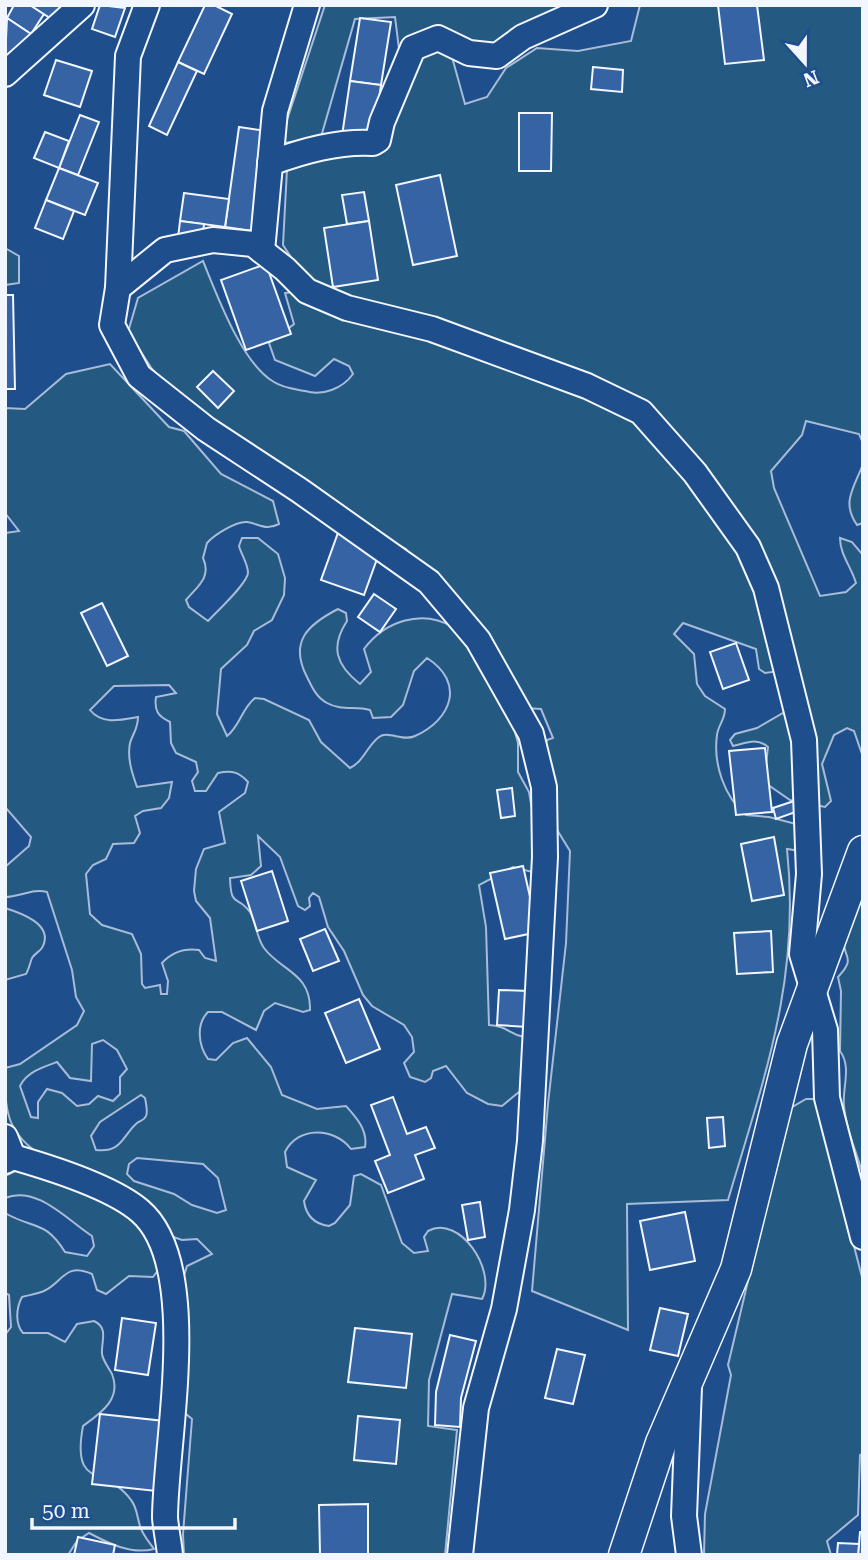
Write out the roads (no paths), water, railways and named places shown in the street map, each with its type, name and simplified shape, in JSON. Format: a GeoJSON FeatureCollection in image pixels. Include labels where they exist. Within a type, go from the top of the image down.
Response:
{"type":"FeatureCollection","features":[{"type":"Feature","properties":{"kind":"street"},"geometry":{"type":"LineString","coordinates":[[5,74],[82,5]]}},
{"type":"Feature","properties":{"kind":"street"},"geometry":{"type":"LineString","coordinates":[[147,5],[128,56],[118,288],[113,325],[139,376],[206,429],[366,536],[429,582],[478,640],[531,734],[544,787],[545,857],[530,1141],[522,1210],[504,1309],[477,1408],[460,1555]]}},
{"type":"Feature","properties":{"kind":"street"},"geometry":{"type":"LineString","coordinates":[[262,251],[275,111],[307,5]]}},
{"type":"Feature","properties":{"kind":"street"},"geometry":{"type":"LineString","coordinates":[[270,163],[321,148],[356,142],[373,143],[378,139],[382,122],[413,48],[438,38],[469,53],[497,56],[523,37],[595,5]]}},
{"type":"Feature","properties":{"kind":"street"},"geometry":{"type":"LineString","coordinates":[[118,288],[165,250],[213,240],[253,244],[307,291],[347,308],[432,329],[587,386],[641,412],[722,508],[748,547],[766,588],[804,740],[809,874],[802,954],[825,1030],[827,1098],[863,1237]]}},
{"type":"Feature","properties":{"kind":"street"},"geometry":{"type":"LineString","coordinates":[[624,1555],[661,1443],[736,1269],[792,1044],[814,991],[863,851]]}},
{"type":"Feature","properties":{"kind":"street"},"geometry":{"type":"LineString","coordinates":[[8,1152],[55,1170],[140,1211],[163,1248],[173,1283],[176,1357],[165,1519],[170,1555]]}},
{"type":"Feature","properties":{"kind":"street"},"geometry":{"type":"LineString","coordinates":[[689,1382],[684,1516],[689,1555]]}}]}
